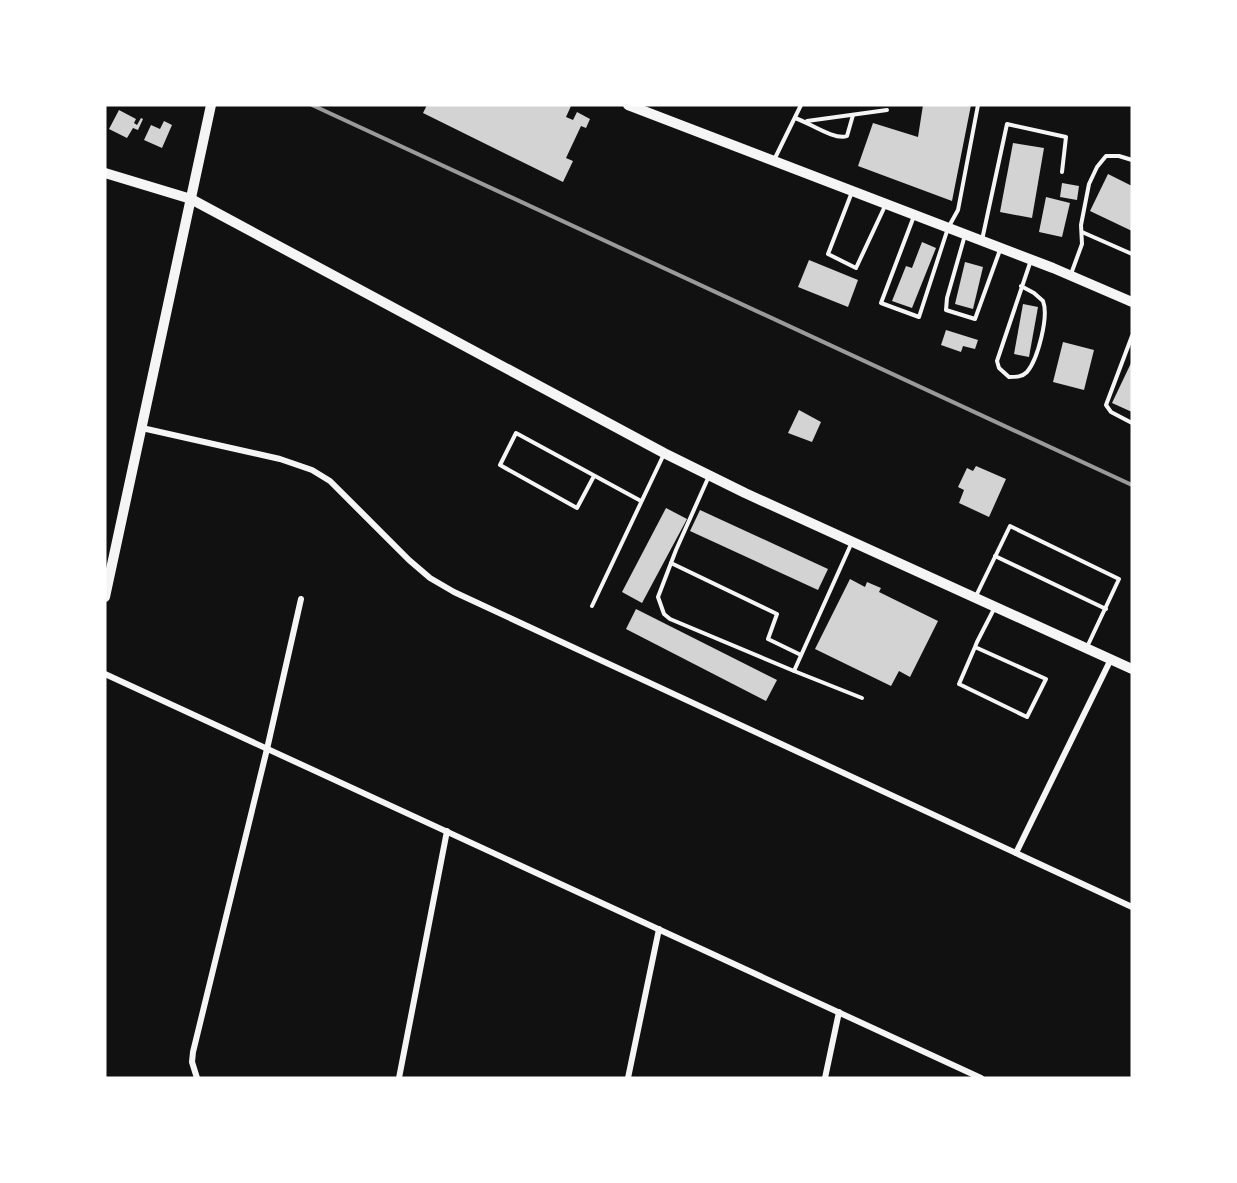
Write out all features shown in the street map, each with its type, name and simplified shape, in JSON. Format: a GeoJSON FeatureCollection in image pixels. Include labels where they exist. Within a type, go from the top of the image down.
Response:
{"type":"FeatureCollection","features":[{"type":"Feature","properties":{"kind":"street"},"geometry":{"type":"LineString","coordinates":[[105,597],[211,105]]}},
{"type":"Feature","properties":{"kind":"street"},"geometry":{"type":"LineString","coordinates":[[628,105],[1001,248],[1132,302]]}},
{"type":"Feature","properties":{"kind":"street"},"geometry":{"type":"LineString","coordinates":[[105,173],[191,198],[709,476],[1132,669]]}},
{"type":"Feature","properties":{"kind":"street"},"geometry":{"type":"LineString","coordinates":[[142,428],[280,459],[312,470],[330,481],[409,560],[430,578],[454,592],[1132,907]]}},
{"type":"Feature","properties":{"kind":"street"},"geometry":{"type":"LineString","coordinates":[[196,1078],[192,1062],[193,1052],[301,599]]}},
{"type":"Feature","properties":{"kind":"street"},"geometry":{"type":"LineString","coordinates":[[1016,853],[1111,659]]}},
{"type":"Feature","properties":{"kind":"street"},"geometry":{"type":"LineString","coordinates":[[105,674],[981,1078]]}},
{"type":"Feature","properties":{"kind":"street"},"geometry":{"type":"LineString","coordinates":[[399,1078],[447,831]]}},
{"type":"Feature","properties":{"kind":"street"},"geometry":{"type":"LineString","coordinates":[[628,1078],[659,929]]}},
{"type":"Feature","properties":{"kind":"street"},"geometry":{"type":"LineString","coordinates":[[825,1078],[839,1012]]}},
{"type":"Feature","properties":{"kind":"lane"},"geometry":{"type":"LineString","coordinates":[[773,162],[801,105]]}},
{"type":"Feature","properties":{"kind":"lane"},"geometry":{"type":"LineString","coordinates":[[914,215],[881,303],[919,318],[948,228],[958,210],[978,105]]}},
{"type":"Feature","properties":{"kind":"lane"},"geometry":{"type":"LineString","coordinates":[[807,121],[887,110]]}},
{"type":"Feature","properties":{"kind":"lane"},"geometry":{"type":"LineString","coordinates":[[795,118],[807,121],[842,138],[847,136],[853,115]]}},
{"type":"Feature","properties":{"kind":"lane"},"geometry":{"type":"LineString","coordinates":[[982,241],[1007,124],[1066,137],[1062,172]]}},
{"type":"Feature","properties":{"kind":"lane"},"geometry":{"type":"LineString","coordinates":[[1070,275],[1082,244],[1081,225],[1089,184],[1097,167],[1106,156],[1119,156],[1132,160]]}},
{"type":"Feature","properties":{"kind":"lane"},"geometry":{"type":"LineString","coordinates":[[853,192],[828,254],[856,268],[886,204]]}},
{"type":"Feature","properties":{"kind":"lane"},"geometry":{"type":"LineString","coordinates":[[1082,232],[1132,254]]}},
{"type":"Feature","properties":{"kind":"lane"},"geometry":{"type":"LineString","coordinates":[[965,235],[947,298],[946,310],[975,319],[1001,248]]}},
{"type":"Feature","properties":{"kind":"lane"},"geometry":{"type":"LineString","coordinates":[[1021,286],[1043,301],[1046,315],[1037,351],[1027,371],[1019,377],[1009,377],[999,368],[997,361],[1021,286],[1031,260]]}},
{"type":"Feature","properties":{"kind":"lane"},"geometry":{"type":"LineString","coordinates":[[1132,336],[1106,405],[1111,412],[1132,423]]}},
{"type":"Feature","properties":{"kind":"lane"},"geometry":{"type":"LineString","coordinates":[[594,476],[577,508],[500,465],[516,433],[641,501]]}},
{"type":"Feature","properties":{"kind":"lane"},"geometry":{"type":"LineString","coordinates":[[592,606],[664,453]]}},
{"type":"Feature","properties":{"kind":"lane"},"geometry":{"type":"LineString","coordinates":[[709,476],[658,597],[664,614],[670,620],[862,698]]}},
{"type":"Feature","properties":{"kind":"lane"},"geometry":{"type":"LineString","coordinates":[[975,598],[1010,526],[1027,533],[1119,579],[1087,648]]}},
{"type":"Feature","properties":{"kind":"lane"},"geometry":{"type":"LineString","coordinates":[[794,671],[852,542]]}},
{"type":"Feature","properties":{"kind":"lane"},"geometry":{"type":"LineString","coordinates":[[995,556],[1106,609]]}},
{"type":"Feature","properties":{"kind":"lane"},"geometry":{"type":"LineString","coordinates":[[671,562],[777,614],[768,639],[801,655]]}},
{"type":"Feature","properties":{"kind":"lane"},"geometry":{"type":"LineString","coordinates":[[975,647],[1046,679],[1027,717],[958,684],[975,647],[995,606]]}},
{"type":"Feature","properties":{"kind":"building"},"geometry":{"type":"Polygon","coordinates":[[[427,105],[568,105],[571,106],[566,117],[573,120],[577,112],[590,119],[586,128],[581,126],[566,158],[573,161],[563,182],[423,113],[427,105]]]}},
{"type":"Feature","properties":{"kind":"building"},"geometry":{"type":"Polygon","coordinates":[[[923,105],[971,105],[952,201],[858,166],[873,123],[918,137],[923,105]]]}},
{"type":"Feature","properties":{"kind":"building"},"geometry":{"type":"Polygon","coordinates":[[[119,110],[136,119],[134,123],[137,125],[141,118],[143,119],[138,130],[133,128],[127,138],[109,129],[119,110]]]}},
{"type":"Feature","properties":{"kind":"building"},"geometry":{"type":"Polygon","coordinates":[[[164,121],[172,125],[162,148],[144,140],[151,125],[160,129],[164,121]]]}},
{"type":"Feature","properties":{"kind":"building"},"geometry":{"type":"Polygon","coordinates":[[[1013,143],[1044,148],[1032,218],[1000,212],[1013,143]]]}},
{"type":"Feature","properties":{"kind":"building"},"geometry":{"type":"Polygon","coordinates":[[[1108,174],[1132,186],[1132,231],[1090,211],[1108,174]]]}},
{"type":"Feature","properties":{"kind":"building"},"geometry":{"type":"Polygon","coordinates":[[[1062,183],[1079,186],[1077,200],[1060,197],[1062,183]]]}},
{"type":"Feature","properties":{"kind":"building"},"geometry":{"type":"Polygon","coordinates":[[[1046,197],[1070,203],[1062,237],[1039,232],[1046,197]]]}},
{"type":"Feature","properties":{"kind":"building"},"geometry":{"type":"Polygon","coordinates":[[[922,242],[936,248],[912,308],[892,301],[906,266],[912,268],[922,242]]]}},
{"type":"Feature","properties":{"kind":"building"},"geometry":{"type":"Polygon","coordinates":[[[809,260],[858,280],[848,307],[798,287],[809,260]]]}},
{"type":"Feature","properties":{"kind":"building"},"geometry":{"type":"Polygon","coordinates":[[[965,262],[983,267],[973,309],[955,304],[965,262]]]}},
{"type":"Feature","properties":{"kind":"building"},"geometry":{"type":"Polygon","coordinates":[[[1023,304],[1038,307],[1029,357],[1014,354],[1023,304]]]}},
{"type":"Feature","properties":{"kind":"building"},"geometry":{"type":"Polygon","coordinates":[[[946,330],[978,340],[975,349],[963,346],[961,352],[941,345],[946,330]]]}},
{"type":"Feature","properties":{"kind":"building"},"geometry":{"type":"Polygon","coordinates":[[[1063,342],[1094,350],[1084,390],[1053,382],[1063,342]]]}},
{"type":"Feature","properties":{"kind":"building"},"geometry":{"type":"Polygon","coordinates":[[[1132,361],[1132,412],[1112,403],[1132,361]]]}},
{"type":"Feature","properties":{"kind":"building"},"geometry":{"type":"Polygon","coordinates":[[[799,410],[821,422],[812,442],[788,433],[799,410]]]}},
{"type":"Feature","properties":{"kind":"building"},"geometry":{"type":"Polygon","coordinates":[[[976,466],[1006,479],[989,517],[959,503],[964,490],[958,487],[967,468],[973,471],[976,466]]]}},
{"type":"Feature","properties":{"kind":"building"},"geometry":{"type":"Polygon","coordinates":[[[666,508],[687,519],[642,603],[622,592],[666,508]]]}},
{"type":"Feature","properties":{"kind":"building"},"geometry":{"type":"Polygon","coordinates":[[[700,510],[828,569],[818,590],[690,531],[700,510]]]}},
{"type":"Feature","properties":{"kind":"building"},"geometry":{"type":"Polygon","coordinates":[[[850,579],[865,587],[867,582],[881,588],[879,592],[938,621],[910,677],[899,671],[891,686],[815,649],[850,579]]]}},
{"type":"Feature","properties":{"kind":"building"},"geometry":{"type":"Polygon","coordinates":[[[636,609],[777,680],[766,701],[626,629],[636,609]]]}},
{"type":"Feature","properties":{"kind":"railway"},"geometry":{"type":"LineString","coordinates":[[312,105],[1132,485]]}}]}
